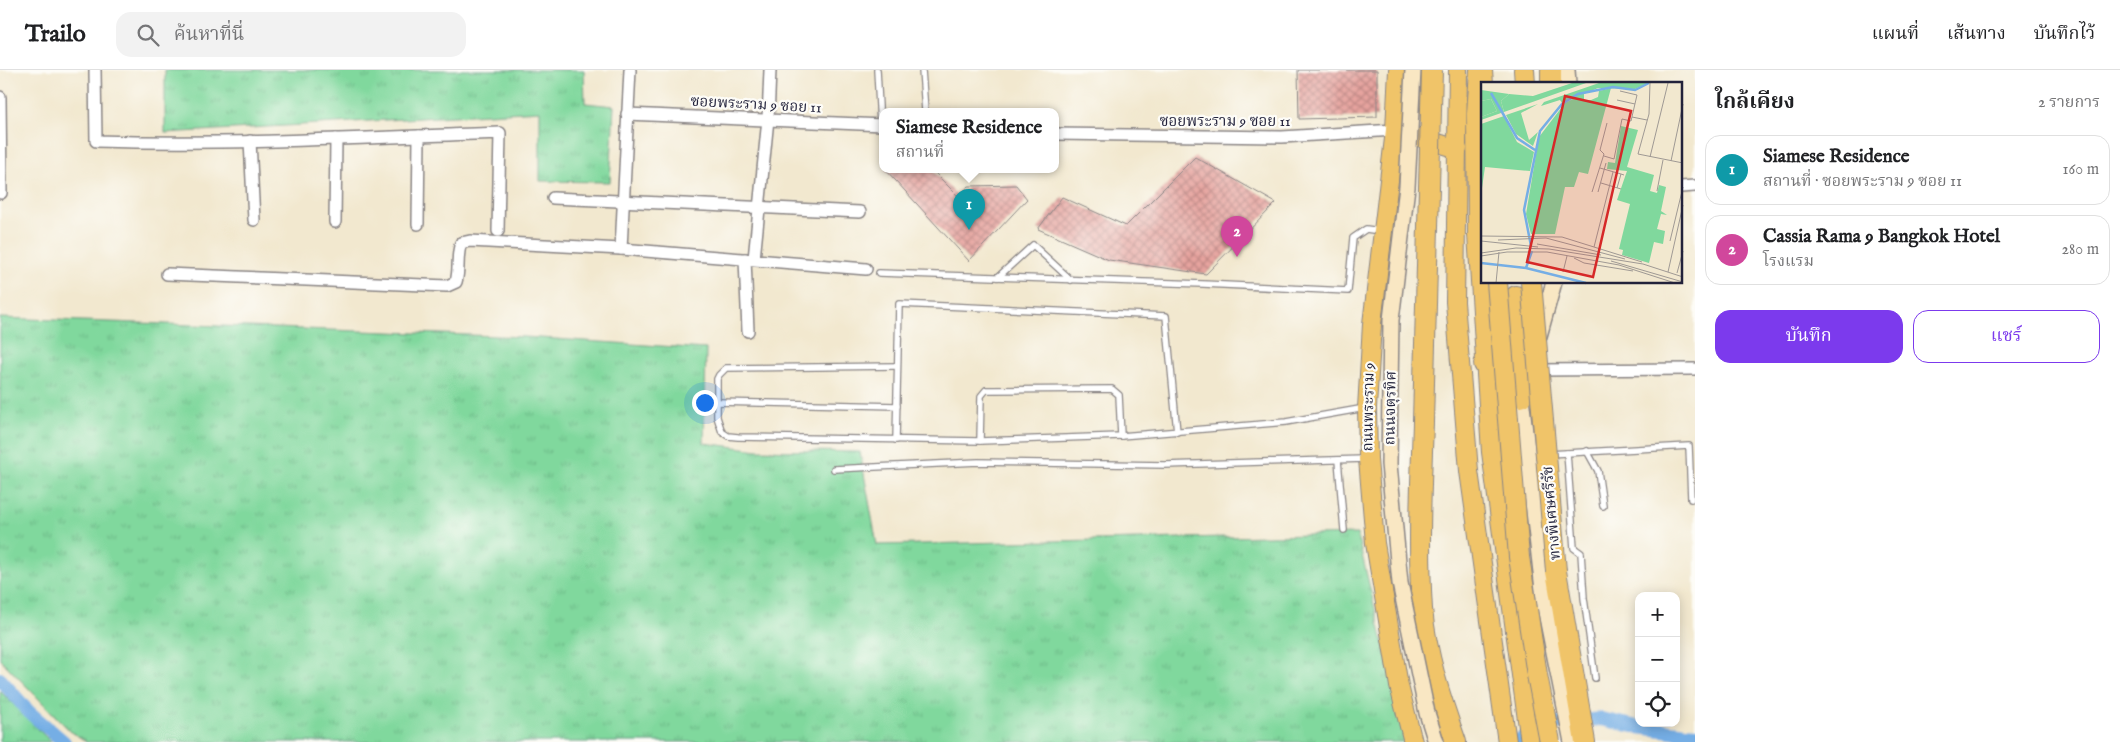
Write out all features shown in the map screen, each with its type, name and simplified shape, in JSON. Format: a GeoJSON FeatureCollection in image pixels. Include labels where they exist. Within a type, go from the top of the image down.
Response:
{"type":"FeatureCollection","features":[{"type":"Feature","properties":{"kind":"highway"},"geometry":{"type":"LineString","coordinates":[[1432,70],[1420,549],[1422,611],[1431,663],[1448,739]]}},
{"type":"Feature","properties":{"kind":"highway"},"geometry":{"type":"LineString","coordinates":[[1497,284],[1519,557],[1536,675],[1550,742]]}},
{"type":"Feature","properties":{"kind":"highway"},"geometry":{"type":"LineString","coordinates":[[1484,364],[1523,287]]}},
{"type":"Feature","properties":{"kind":"highway"},"geometry":{"type":"LineString","coordinates":[[1521,397],[1523,287]]}},
{"type":"Feature","properties":{"kind":"highway","name":"ทางพิเศษศรีรัช"},"geometry":{"type":"LineString","coordinates":[[1523,287],[1556,571],[1585,742]]}},
{"type":"Feature","properties":{"kind":"main road","name":"ถนนพระราม 9"},"geometry":{"type":"LineString","coordinates":[[1398,70],[1395,130],[1372,324],[1367,408],[1368,459],[1375,543],[1394,659],[1412,739]]}},
{"type":"Feature","properties":{"kind":"main road","name":"ถนนจตุรทิศ"},"geometry":{"type":"LineString","coordinates":[[1413,70],[1407,187],[1390,320],[1389,464],[1400,583],[1427,713],[1448,739]]}},
{"type":"Feature","properties":{"kind":"main road"},"geometry":{"type":"LineString","coordinates":[[1458,70],[1455,302],[1469,471],[1507,742]]}},
{"type":"Feature","properties":{"kind":"main road"},"geometry":{"type":"LineString","coordinates":[[1481,70],[1476,114],[1477,234],[1484,364],[1491,452],[1530,742]]}},
{"type":"Feature","properties":{"kind":"main road"},"geometry":{"type":"LineString","coordinates":[[1395,130],[1458,149]]}},
{"type":"Feature","properties":{"kind":"main road"},"geometry":{"type":"LineString","coordinates":[[1553,284],[1521,397],[1545,606],[1572,742]]}},
{"type":"Feature","properties":{"kind":"street"},"geometry":{"type":"LineString","coordinates":[[95,70],[96,141],[168,143],[500,134],[498,231]]}},
{"type":"Feature","properties":{"kind":"street"},"geometry":{"type":"LineString","coordinates":[[621,249],[630,70]]}},
{"type":"Feature","properties":{"kind":"street"},"geometry":{"type":"LineString","coordinates":[[748,331],[750,259],[759,207],[768,119],[770,70]]}},
{"type":"Feature","properties":{"kind":"street"},"geometry":{"type":"LineString","coordinates":[[0,97],[2,193]]}},
{"type":"Feature","properties":{"kind":"street","name":"ซอยพระราม 9 ซอย 11"},"geometry":{"type":"LineString","coordinates":[[627,114],[879,125]]}},
{"type":"Feature","properties":{"kind":"street","name":"ซอยพระราม 9 ซอย 11"},"geometry":{"type":"LineString","coordinates":[[1059,134],[1282,137],[1395,130]]}},
{"type":"Feature","properties":{"kind":"street"},"geometry":{"type":"LineString","coordinates":[[418,224],[419,136]]}},
{"type":"Feature","properties":{"kind":"street"},"geometry":{"type":"LineString","coordinates":[[335,222],[336,139]]}},
{"type":"Feature","properties":{"kind":"street"},"geometry":{"type":"LineString","coordinates":[[250,141],[254,220]]}},
{"type":"Feature","properties":{"kind":"street"},"geometry":{"type":"LineString","coordinates":[[1682,187],[1695,186]]}},
{"type":"Feature","properties":{"kind":"street"},"geometry":{"type":"LineString","coordinates":[[553,198],[860,212]]}},
{"type":"Feature","properties":{"kind":"street"},"geometry":{"type":"LineString","coordinates":[[167,274],[447,286],[456,282],[458,275],[457,252],[460,243],[470,241],[621,249],[866,269]]}},
{"type":"Feature","properties":{"kind":"street"},"geometry":{"type":"LineString","coordinates":[[1529,370],[1695,369]]}},
{"type":"Feature","properties":{"kind":"lane"},"geometry":{"type":"LineString","coordinates":[[877,70],[880,108]]}},
{"type":"Feature","properties":{"kind":"lane"},"geometry":{"type":"LineString","coordinates":[[922,70],[925,108]]}},
{"type":"Feature","properties":{"kind":"lane"},"geometry":{"type":"LineString","coordinates":[[879,273],[1348,291],[1353,238],[1366,230],[1382,232]]}},
{"type":"Feature","properties":{"kind":"lane"},"geometry":{"type":"LineString","coordinates":[[998,277],[1033,245],[1071,280]]}},
{"type":"Feature","properties":{"kind":"lane"},"geometry":{"type":"LineString","coordinates":[[896,440],[899,304],[1166,316],[1177,432]]}},
{"type":"Feature","properties":{"kind":"lane"},"geometry":{"type":"LineString","coordinates":[[897,366],[726,368],[719,375],[717,417],[722,432],[728,436],[980,441],[1177,432],[1286,422],[1367,408]]}},
{"type":"Feature","properties":{"kind":"lane"},"geometry":{"type":"LineString","coordinates":[[980,441],[981,396],[986,390],[1112,389],[1119,395],[1121,436]]}},
{"type":"Feature","properties":{"kind":"lane"},"geometry":{"type":"LineString","coordinates":[[717,402],[896,406]]}},
{"type":"Feature","properties":{"kind":"lane"},"geometry":{"type":"LineString","coordinates":[[1527,456],[1567,452],[1689,446],[1691,499]]}},
{"type":"Feature","properties":{"kind":"lane"},"geometry":{"type":"LineString","coordinates":[[1587,451],[1598,471],[1602,506]]}},
{"type":"Feature","properties":{"kind":"lane"},"geometry":{"type":"LineString","coordinates":[[1567,452],[1574,548],[1581,553],[1584,598],[1595,678]]}},
{"type":"Feature","properties":{"kind":"lane"},"geometry":{"type":"LineString","coordinates":[[834,469],[978,462],[1165,465],[1368,459]]}},
{"type":"Feature","properties":{"kind":"lane"},"geometry":{"type":"LineString","coordinates":[[1338,460],[1344,530]]}},
{"type":"Feature","properties":{"kind":"green space"},"geometry":{"type":"Polygon","coordinates":[[[165,70],[584,70],[585,103],[614,106],[610,182],[540,181],[540,111],[165,133],[165,70]]]}},
{"type":"Feature","properties":{"kind":"green space"},"geometry":{"type":"Polygon","coordinates":[[[0,318],[525,337],[706,349],[704,443],[758,450],[860,452],[877,545],[1357,534],[1407,742],[87,742],[70,731],[0,659],[0,318]]]}},
{"type":"Feature","properties":{"kind":"green space"},"geometry":{"type":"Polygon","coordinates":[[[0,691],[51,742],[0,742],[0,691]]]}},
{"type":"Feature","properties":{"kind":"building"},"geometry":{"type":"Polygon","coordinates":[[[1298,70],[1377,70],[1377,117],[1299,119],[1298,70]]]}},
{"type":"Feature","properties":{"kind":"building"},"geometry":{"type":"Polygon","coordinates":[[[1195,157],[1276,203],[1206,274],[1109,260],[1038,229],[1062,197],[1126,226],[1195,157]]]}},
{"type":"Feature","properties":{"kind":"building"},"geometry":{"type":"Polygon","coordinates":[[[889,173],[935,173],[958,196],[969,186],[1016,185],[1027,199],[969,261],[889,173]]]}},
{"type":"Feature","properties":{"kind":"waterway"},"geometry":{"type":"LineString","coordinates":[[0,679],[29,712],[64,742]]}},
{"type":"Feature","properties":{"kind":"waterway"},"geometry":{"type":"LineString","coordinates":[[1514,742],[1552,724],[1601,719],[1638,727],[1695,734]]}},
{"type":"Feature","properties":{"kind":"place","name":"Siamese Residence"},"geometry":{"type":"Point","coordinates":[969,230]}},
{"type":"Feature","properties":{"kind":"place","name":"Cassia Rama 9 Bangkok Hotel"},"geometry":{"type":"Point","coordinates":[1237,257]}}]}
